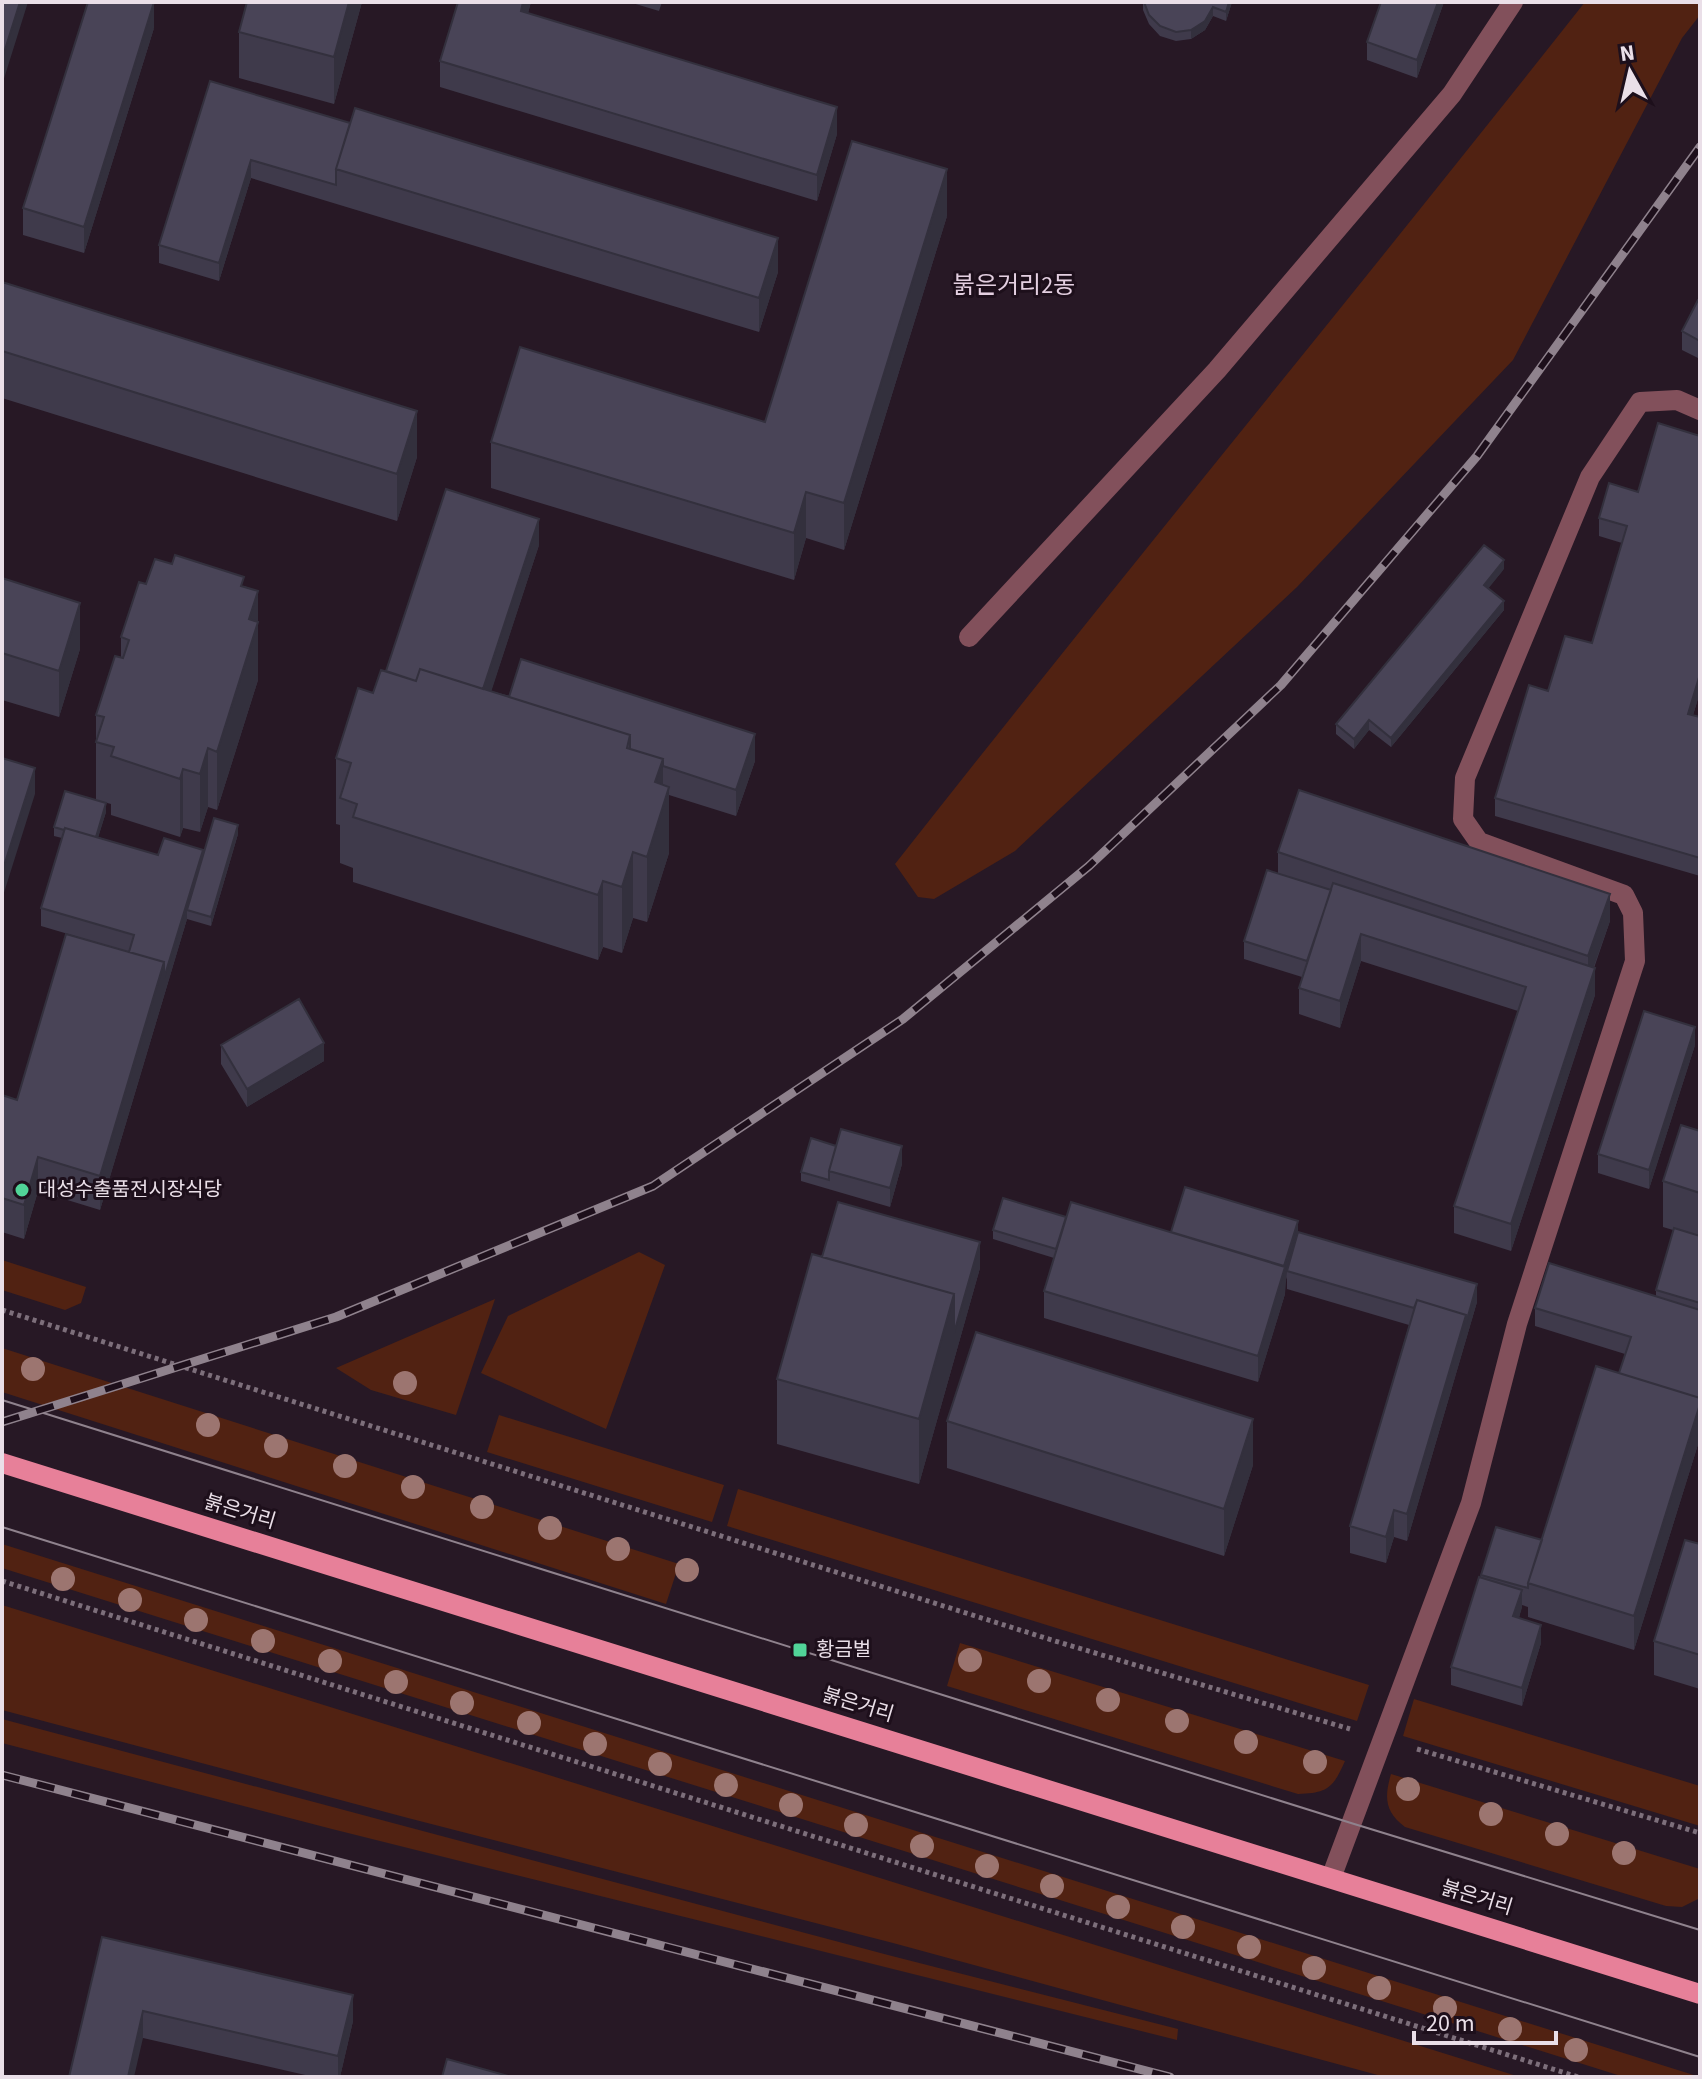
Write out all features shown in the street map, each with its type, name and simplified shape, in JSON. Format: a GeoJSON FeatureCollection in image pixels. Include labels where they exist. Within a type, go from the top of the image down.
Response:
{"type":"FeatureCollection","features":[{"type":"Feature","properties":{"kind":"main road","name":"붉은거리"},"geometry":{"type":"LineString","coordinates":[[2,1463],[1700,1994]]}},
{"type":"Feature","properties":{"kind":"street"},"geometry":{"type":"LineString","coordinates":[[969,637],[1217,370],[1452,94],[1513,2]]}},
{"type":"Feature","properties":{"kind":"street"},"geometry":{"type":"LineString","coordinates":[[1331,1878],[1471,1503],[1517,1324],[1635,961],[1633,913],[1624,895],[1479,842],[1463,819],[1465,778],[1590,477],[1640,402],[1677,400],[1700,410]]}},
{"type":"Feature","properties":{"kind":"path"},"geometry":{"type":"LineString","coordinates":[[2,1310],[1055,1641],[1700,1833]]}},
{"type":"Feature","properties":{"kind":"path"},"geometry":{"type":"LineString","coordinates":[[2,1581],[1578,2077]]}},
{"type":"Feature","properties":{"kind":"shaded area"},"geometry":{"type":"Polygon","coordinates":[[[1585,2],[1700,2],[1700,15],[1682,38],[1513,360],[1297,587],[1015,851],[934,899],[918,897],[895,864],[1585,2]]]}},
{"type":"Feature","properties":{"kind":"shaded area"},"geometry":{"type":"Polygon","coordinates":[[[639,1252],[665,1265],[606,1429],[481,1373],[508,1316],[639,1252]]]}},
{"type":"Feature","properties":{"kind":"shaded area"},"geometry":{"type":"Polygon","coordinates":[[[2,1260],[86,1287],[81,1303],[65,1310],[2,1290],[2,1260]]]}},
{"type":"Feature","properties":{"kind":"shaded area"},"geometry":{"type":"Polygon","coordinates":[[[495,1299],[456,1415],[371,1390],[336,1368],[495,1299]]]}},
{"type":"Feature","properties":{"kind":"shaded area"},"geometry":{"type":"Polygon","coordinates":[[[2,1348],[679,1564],[666,1604],[2,1392],[2,1348]]]}},
{"type":"Feature","properties":{"kind":"shaded area"},"geometry":{"type":"Polygon","coordinates":[[[499,1415],[724,1485],[712,1522],[487,1452],[499,1415]]]}},
{"type":"Feature","properties":{"kind":"shaded area"},"geometry":{"type":"Polygon","coordinates":[[[738,1489],[1369,1685],[1357,1721],[727,1526],[738,1489]]]}},
{"type":"Feature","properties":{"kind":"shaded area"},"geometry":{"type":"Polygon","coordinates":[[[2,1544],[1700,2077],[1624,2077],[2,1568],[2,1544]]]}},
{"type":"Feature","properties":{"kind":"shaded area"},"geometry":{"type":"Polygon","coordinates":[[[2,1605],[1520,2077],[1385,2077],[893,1943],[2,1710],[2,1605]]]}},
{"type":"Feature","properties":{"kind":"shaded area"},"geometry":{"type":"Polygon","coordinates":[[[960,1643],[1345,1761],[1328,1787],[1298,1794],[947,1686],[960,1643]]]}},
{"type":"Feature","properties":{"kind":"shaded area"},"geometry":{"type":"Polygon","coordinates":[[[1414,1699],[1700,1786],[1700,1826],[1403,1736],[1414,1699]]]}},
{"type":"Feature","properties":{"kind":"shaded area"},"geometry":{"type":"Polygon","coordinates":[[[2,1719],[1178,2029],[1177,2040],[332,1829],[2,1743],[2,1719]]]}},
{"type":"Feature","properties":{"kind":"shaded area"},"geometry":{"type":"Polygon","coordinates":[[[1391,1774],[1700,1869],[1700,1898],[1682,1907],[1666,1906],[1405,1827],[1393,1816],[1388,1804],[1391,1774]]]}},
{"type":"Feature","properties":{"kind":"building"},"geometry":{"type":"Polygon","coordinates":[[[2,2],[20,2],[2,59],[2,2]]]}},
{"type":"Feature","properties":{"kind":"building"},"geometry":{"type":"Polygon","coordinates":[[[88,2],[154,2],[84,227],[23,208],[88,2]]]}},
{"type":"Feature","properties":{"kind":"building"},"geometry":{"type":"Polygon","coordinates":[[[247,2],[349,2],[334,57],[239,32],[247,2]]]}},
{"type":"Feature","properties":{"kind":"building"},"geometry":{"type":"Polygon","coordinates":[[[458,2],[523,2],[521,11],[837,107],[817,175],[440,61],[458,2]]]}},
{"type":"Feature","properties":{"kind":"building"},"geometry":{"type":"Polygon","coordinates":[[[1144,2],[1229,2],[1226,12],[1213,7],[1205,21],[1191,30],[1176,32],[1160,26],[1149,15],[1144,2]]]}},
{"type":"Feature","properties":{"kind":"building"},"geometry":{"type":"Polygon","coordinates":[[[1381,2],[1438,2],[1417,60],[1367,42],[1381,2]]]}},
{"type":"Feature","properties":{"kind":"building"},"geometry":{"type":"Polygon","coordinates":[[[210,81],[350,123],[336,169],[336,185],[251,160],[219,263],[159,245],[210,81]]]}},
{"type":"Feature","properties":{"kind":"building"},"geometry":{"type":"Polygon","coordinates":[[[355,108],[778,238],[759,298],[336,169],[355,108]]]}},
{"type":"Feature","properties":{"kind":"building"},"geometry":{"type":"Polygon","coordinates":[[[852,141],[947,169],[844,503],[806,492],[794,533],[491,442],[520,347],[765,422],[852,141]]]}},
{"type":"Feature","properties":{"kind":"building"},"geometry":{"type":"Polygon","coordinates":[[[2,282],[417,411],[397,474],[2,351],[2,282]]]}},
{"type":"Feature","properties":{"kind":"building"},"geometry":{"type":"Polygon","coordinates":[[[1700,300],[1700,341],[1682,331],[1700,300]]]}},
{"type":"Feature","properties":{"kind":"building"},"geometry":{"type":"Polygon","coordinates":[[[1658,423],[1700,436],[1700,674],[1688,714],[1700,717],[1700,858],[1495,798],[1529,685],[1548,691],[1565,636],[1592,643],[1627,526],[1599,518],[1609,483],[1638,492],[1658,423]]]}},
{"type":"Feature","properties":{"kind":"building"},"geometry":{"type":"Polygon","coordinates":[[[446,489],[539,519],[483,689],[420,669],[416,681],[386,671],[446,489]]]}},
{"type":"Feature","properties":{"kind":"building"},"geometry":{"type":"Polygon","coordinates":[[[1484,545],[1504,560],[1484,585],[1504,601],[1391,738],[1369,720],[1354,739],[1336,724],[1484,545]]]}},
{"type":"Feature","properties":{"kind":"building"},"geometry":{"type":"Polygon","coordinates":[[[175,555],[244,577],[241,586],[258,591],[249,619],[258,622],[217,752],[208,748],[200,774],[183,769],[180,779],[111,756],[114,747],[96,742],[104,717],[96,715],[115,656],[123,658],[129,640],[121,637],[139,582],[146,584],[155,559],[172,564],[175,555]]]}},
{"type":"Feature","properties":{"kind":"building"},"geometry":{"type":"Polygon","coordinates":[[[2,578],[80,603],[59,671],[2,653],[2,578]]]}},
{"type":"Feature","properties":{"kind":"building"},"geometry":{"type":"Polygon","coordinates":[[[521,659],[755,734],[736,790],[663,766],[663,759],[630,749],[630,735],[509,697],[521,659]]]}},
{"type":"Feature","properties":{"kind":"building"},"geometry":{"type":"Polygon","coordinates":[[[420,669],[630,735],[627,748],[663,759],[655,782],[669,787],[647,857],[633,852],[622,887],[603,881],[598,895],[353,817],[357,804],[340,798],[351,763],[336,758],[358,688],[373,693],[381,670],[416,681],[420,669]]]}},
{"type":"Feature","properties":{"kind":"building"},"geometry":{"type":"Polygon","coordinates":[[[2,758],[35,768],[2,872],[2,758]]]}},
{"type":"Feature","properties":{"kind":"building"},"geometry":{"type":"Polygon","coordinates":[[[1299,790],[1610,894],[1588,956],[1278,852],[1299,790]]]}},
{"type":"Feature","properties":{"kind":"building"},"geometry":{"type":"Polygon","coordinates":[[[65,791],[106,803],[96,837],[54,827],[65,791]]]}},
{"type":"Feature","properties":{"kind":"building"},"geometry":{"type":"Polygon","coordinates":[[[214,818],[238,825],[211,917],[187,910],[214,818]]]}},
{"type":"Feature","properties":{"kind":"building"},"geometry":{"type":"Polygon","coordinates":[[[65,828],[158,855],[164,838],[203,850],[164,978],[164,962],[129,952],[134,935],[41,908],[65,828]]]}},
{"type":"Feature","properties":{"kind":"building"},"geometry":{"type":"Polygon","coordinates":[[[1267,870],[1331,890],[1307,961],[1244,941],[1267,870]]]}},
{"type":"Feature","properties":{"kind":"building"},"geometry":{"type":"Polygon","coordinates":[[[1333,883],[1595,968],[1511,1224],[1454,1206],[1526,987],[1361,934],[1340,1001],[1299,988],[1333,883]]]}},
{"type":"Feature","properties":{"kind":"building"},"geometry":{"type":"Polygon","coordinates":[[[66,934],[164,962],[100,1176],[38,1157],[24,1205],[2,1198],[2,1095],[17,1100],[66,934]]]}},
{"type":"Feature","properties":{"kind":"building"},"geometry":{"type":"Polygon","coordinates":[[[299,999],[324,1043],[247,1089],[221,1045],[299,999]]]}},
{"type":"Feature","properties":{"kind":"building"},"geometry":{"type":"Polygon","coordinates":[[[1644,1011],[1695,1027],[1649,1170],[1598,1154],[1644,1011]]]}},
{"type":"Feature","properties":{"kind":"building"},"geometry":{"type":"Polygon","coordinates":[[[1681,1125],[1700,1131],[1700,1193],[1663,1181],[1681,1125]]]}},
{"type":"Feature","properties":{"kind":"building"},"geometry":{"type":"Polygon","coordinates":[[[841,1129],[902,1146],[890,1188],[829,1171],[841,1129]]]}},
{"type":"Feature","properties":{"kind":"building"},"geometry":{"type":"Polygon","coordinates":[[[811,1138],[836,1146],[829,1180],[801,1172],[811,1138]]]}},
{"type":"Feature","properties":{"kind":"building"},"geometry":{"type":"Polygon","coordinates":[[[1185,1187],[1298,1221],[1284,1266],[1171,1232],[1185,1187]]]}},
{"type":"Feature","properties":{"kind":"building"},"geometry":{"type":"Polygon","coordinates":[[[1003,1198],[1066,1217],[1056,1249],[993,1230],[1003,1198]]]}},
{"type":"Feature","properties":{"kind":"building"},"geometry":{"type":"Polygon","coordinates":[[[838,1202],[980,1242],[954,1333],[954,1294],[822,1257],[838,1202]]]}},
{"type":"Feature","properties":{"kind":"building"},"geometry":{"type":"Polygon","coordinates":[[[1071,1202],[1285,1267],[1258,1356],[1044,1291],[1071,1202]]]}},
{"type":"Feature","properties":{"kind":"building"},"geometry":{"type":"Polygon","coordinates":[[[1674,1228],[1700,1236],[1700,1303],[1656,1290],[1674,1228]]]}},
{"type":"Feature","properties":{"kind":"building"},"geometry":{"type":"Polygon","coordinates":[[[1298,1232],[1477,1284],[1466,1323],[1466,1315],[1417,1300],[1414,1308],[1287,1271],[1298,1232]]]}},
{"type":"Feature","properties":{"kind":"building"},"geometry":{"type":"Polygon","coordinates":[[[812,1254],[954,1294],[919,1419],[777,1379],[812,1254]]]}},
{"type":"Feature","properties":{"kind":"building"},"geometry":{"type":"Polygon","coordinates":[[[1549,1263],[1700,1310],[1700,1398],[1619,1373],[1631,1337],[1535,1308],[1549,1263]]]}},
{"type":"Feature","properties":{"kind":"building"},"geometry":{"type":"Polygon","coordinates":[[[1417,1300],[1466,1315],[1407,1514],[1394,1510],[1386,1537],[1350,1526],[1417,1300]]]}},
{"type":"Feature","properties":{"kind":"building"},"geometry":{"type":"Polygon","coordinates":[[[976,1332],[1253,1419],[1224,1509],[947,1421],[976,1332]]]}},
{"type":"Feature","properties":{"kind":"building"},"geometry":{"type":"Polygon","coordinates":[[[1596,1366],[1700,1398],[1634,1616],[1528,1583],[1596,1366]]]}},
{"type":"Feature","properties":{"kind":"building"},"geometry":{"type":"Polygon","coordinates":[[[1496,1527],[1542,1540],[1528,1588],[1481,1575],[1496,1527]]]}},
{"type":"Feature","properties":{"kind":"building"},"geometry":{"type":"Polygon","coordinates":[[[1685,1540],[1700,1544],[1700,1655],[1654,1641],[1685,1540]]]}},
{"type":"Feature","properties":{"kind":"building"},"geometry":{"type":"Polygon","coordinates":[[[1479,1577],[1522,1590],[1513,1616],[1541,1625],[1522,1688],[1451,1667],[1479,1577]]]}},
{"type":"Feature","properties":{"kind":"building"},"geometry":{"type":"Polygon","coordinates":[[[102,1937],[353,1995],[338,2056],[143,2011],[128,2077],[69,2077],[102,1937]]]}},
{"type":"Feature","properties":{"kind":"building"},"geometry":{"type":"Polygon","coordinates":[[[447,2059],[512,2077],[442,2077],[447,2059]]]}},
{"type":"Feature","properties":{"kind":"tram line"},"geometry":{"type":"LineString","coordinates":[[2,1400],[1700,1930]]}},
{"type":"Feature","properties":{"kind":"tram line"},"geometry":{"type":"LineString","coordinates":[[2,1527],[1700,2057]]}},
{"type":"Feature","properties":{"kind":"railway"},"geometry":{"type":"LineString","coordinates":[[2,1422],[336,1317],[653,1186],[903,1019],[1089,866],[1281,685],[1477,456],[1700,147]]}},
{"type":"Feature","properties":{"kind":"railway"},"geometry":{"type":"LineString","coordinates":[[2,1775],[1170,2077]]}},
{"type":"Feature","properties":{"kind":"place","name":"대성수출품전시장식당"},"geometry":{"type":"Point","coordinates":[22,1190]}},
{"type":"Feature","properties":{"kind":"place","name":"황금벌"},"geometry":{"type":"Point","coordinates":[800,1650]}},
{"type":"Feature","properties":{"kind":"district","name":"붉은거리2동"},"geometry":{"type":"Point","coordinates":[1014,285]}}]}
